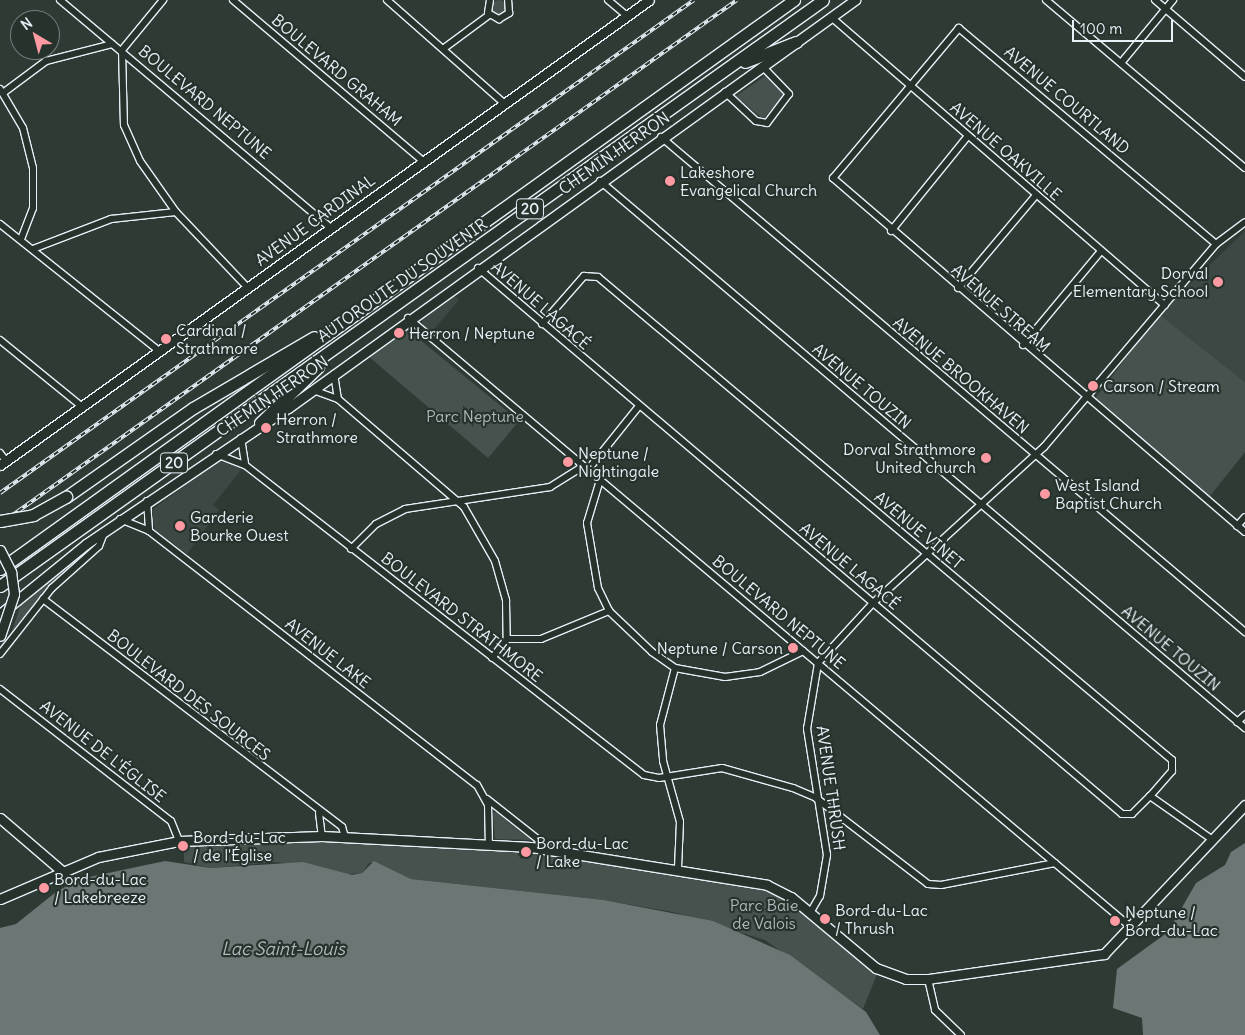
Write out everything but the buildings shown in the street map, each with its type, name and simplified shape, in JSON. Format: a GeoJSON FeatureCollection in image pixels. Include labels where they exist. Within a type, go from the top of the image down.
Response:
{"type":"FeatureCollection","features":[{"type":"Feature","properties":{"kind":"highway","name":"AUTOROUTE DU SOUVENIR"},"geometry":{"type":"LineString","coordinates":[[0,569],[356,312],[794,0]]}},
{"type":"Feature","properties":{"kind":"highway","name":"AUTOROUTE DU SOUVENIR"},"geometry":{"type":"LineString","coordinates":[[0,586],[823,0]]}},
{"type":"Feature","properties":{"kind":"highway"},"geometry":{"type":"LineString","coordinates":[[713,79],[796,42]]}},
{"type":"Feature","properties":{"kind":"highway"},"geometry":{"type":"LineString","coordinates":[[0,521],[33,515],[66,497],[200,404],[356,312]]}},
{"type":"Feature","properties":{"kind":"highway"},"geometry":{"type":"LineString","coordinates":[[260,423],[347,340]]}},
{"type":"Feature","properties":{"kind":"main road","name":"AVENUE CARDINAL"},"geometry":{"type":"LineString","coordinates":[[2,460],[649,0]]}},
{"type":"Feature","properties":{"kind":"main road","name":"CHEMIN HERRON"},"geometry":{"type":"LineString","coordinates":[[0,614],[105,530],[260,423],[312,390],[408,318],[855,0]]}},
{"type":"Feature","properties":{"kind":"main road"},"geometry":{"type":"LineString","coordinates":[[0,550],[11,572],[14,594],[0,636]]}},
{"type":"Feature","properties":{"kind":"main road"},"geometry":{"type":"LineString","coordinates":[[0,899],[114,852],[179,841],[322,836],[550,849],[678,868],[767,885],[810,913],[876,968],[906,978],[928,979],[1092,958],[1116,946],[1210,838],[1245,805]]}},
{"type":"Feature","properties":{"kind":"main road"},"geometry":{"type":"LineString","coordinates":[[0,818],[63,872]]}},
{"type":"Feature","properties":{"kind":"street","name":"BOULEVARD NEPTUNE"},"geometry":{"type":"LineString","coordinates":[[60,0],[112,44],[122,50],[330,227]]}},
{"type":"Feature","properties":{"kind":"street"},"geometry":{"type":"LineString","coordinates":[[162,0],[122,50],[124,125],[140,161],[176,212],[247,287]]}},
{"type":"Feature","properties":{"kind":"street","name":"BOULEVARD GRAHAM"},"geometry":{"type":"LineString","coordinates":[[232,0],[423,161]]}},
{"type":"Feature","properties":{"kind":"street"},"geometry":{"type":"LineString","coordinates":[[387,0],[504,103]]}},
{"type":"Feature","properties":{"kind":"street"},"geometry":{"type":"LineString","coordinates":[[489,15],[490,0]]}},
{"type":"Feature","properties":{"kind":"street"},"geometry":{"type":"LineString","coordinates":[[442,49],[489,15],[505,18],[510,8],[508,0]]}},
{"type":"Feature","properties":{"kind":"street"},"geometry":{"type":"LineString","coordinates":[[608,0],[627,16]]}},
{"type":"Feature","properties":{"kind":"street"},"geometry":{"type":"LineString","coordinates":[[1046,0],[1245,168]]}},
{"type":"Feature","properties":{"kind":"street"},"geometry":{"type":"LineString","coordinates":[[1155,0],[1245,77]]}},
{"type":"Feature","properties":{"kind":"street"},"geometry":{"type":"LineString","coordinates":[[1121,63],[1174,0]]}},
{"type":"Feature","properties":{"kind":"street","name":"AVENUE OAKVILLE"},"geometry":{"type":"LineString","coordinates":[[831,17],[907,85],[1164,305]]}},
{"type":"Feature","properties":{"kind":"street","name":"AVENUE COURTLAND"},"geometry":{"type":"LineString","coordinates":[[907,85],[954,31],[964,30],[1216,244]]}},
{"type":"Feature","properties":{"kind":"street"},"geometry":{"type":"LineString","coordinates":[[21,240],[33,208],[33,168],[23,128],[2,91],[46,61],[112,44]]}},
{"type":"Feature","properties":{"kind":"street"},"geometry":{"type":"LineString","coordinates":[[725,92],[756,122],[767,122],[789,94],[762,66]]}},
{"type":"Feature","properties":{"kind":"street","name":"AVENUE STREAM"},"geometry":{"type":"LineString","coordinates":[[907,85],[833,178],[890,231],[1245,532]]}},
{"type":"Feature","properties":{"kind":"street"},"geometry":{"type":"LineString","coordinates":[[890,231],[967,136]]}},
{"type":"Feature","properties":{"kind":"street","name":"AVENUE BROOKHAVEN"},"geometry":{"type":"LineString","coordinates":[[661,138],[1245,632]]}},
{"type":"Feature","properties":{"kind":"street","name":"AVENUE TOUZIN"},"geometry":{"type":"LineString","coordinates":[[600,181],[1245,728]]}},
{"type":"Feature","properties":{"kind":"street"},"geometry":{"type":"LineString","coordinates":[[958,288],[1036,195]]}},
{"type":"Feature","properties":{"kind":"street"},"geometry":{"type":"LineString","coordinates":[[33,249],[96,223],[176,212]]}},
{"type":"Feature","properties":{"kind":"street"},"geometry":{"type":"LineString","coordinates":[[818,663],[873,603],[1035,455],[1086,399],[1216,244],[1245,222]]}},
{"type":"Feature","properties":{"kind":"street"},"geometry":{"type":"LineString","coordinates":[[0,224],[158,350]]}},
{"type":"Feature","properties":{"kind":"street"},"geometry":{"type":"LineString","coordinates":[[1023,345],[1101,251]]}},
{"type":"Feature","properties":{"kind":"street","name":"AVENUE LAGACÉ"},"geometry":{"type":"LineString","coordinates":[[478,268],[1122,814],[1132,814],[1150,796]]}},
{"type":"Feature","properties":{"kind":"street","name":"AVENUE VINET"},"geometry":{"type":"LineString","coordinates":[[542,324],[591,274],[1172,760],[1172,771],[1150,796]]}},
{"type":"Feature","properties":{"kind":"street","name":"BOULEVARD NEPTUNE"},"geometry":{"type":"LineString","coordinates":[[408,318],[1132,928]]}},
{"type":"Feature","properties":{"kind":"street"},"geometry":{"type":"LineString","coordinates":[[0,340],[80,405]]}},
{"type":"Feature","properties":{"kind":"street"},"geometry":{"type":"LineString","coordinates":[[334,373],[338,399]]}},
{"type":"Feature","properties":{"kind":"street"},"geometry":{"type":"LineString","coordinates":[[312,390],[338,399],[455,499],[477,528],[498,566],[506,600],[507,639],[492,658]]}},
{"type":"Feature","properties":{"kind":"street"},"geometry":{"type":"LineString","coordinates":[[351,548],[376,524],[400,511],[455,499],[550,487],[585,469],[639,406]]}},
{"type":"Feature","properties":{"kind":"street"},"geometry":{"type":"LineString","coordinates":[[241,436],[240,453],[245,465]]}},
{"type":"Feature","properties":{"kind":"street","name":"BOULEVARD STRATHMORE"},"geometry":{"type":"LineString","coordinates":[[215,454],[245,465],[634,768],[652,778],[702,768],[737,770],[819,800],[928,884],[941,885],[1055,863]]}},
{"type":"Feature","properties":{"kind":"street"},"geometry":{"type":"LineString","coordinates":[[600,480],[593,494],[588,547],[609,611],[630,634],[675,668],[725,677],[760,672],[804,651]]}},
{"type":"Feature","properties":{"kind":"street"},"geometry":{"type":"LineString","coordinates":[[147,501],[149,531]]}},
{"type":"Feature","properties":{"kind":"street"},"geometry":{"type":"LineString","coordinates":[[1238,526],[1245,517]]}},
{"type":"Feature","properties":{"kind":"street","name":"AVENUE LAKE"},"geometry":{"type":"LineString","coordinates":[[120,520],[149,531],[459,771],[487,800],[550,849]]}},
{"type":"Feature","properties":{"kind":"street"},"geometry":{"type":"LineString","coordinates":[[0,654],[43,599],[99,546],[105,530]]}},
{"type":"Feature","properties":{"kind":"street","name":"BOULEVARD DES SOURCES"},"geometry":{"type":"LineString","coordinates":[[43,599],[319,813],[342,827],[345,837]]}},
{"type":"Feature","properties":{"kind":"street"},"geometry":{"type":"LineString","coordinates":[[507,639],[541,639],[609,611]]}},
{"type":"Feature","properties":{"kind":"street","name":"AVENUE THRUSH"},"geometry":{"type":"LineString","coordinates":[[810,913],[820,896],[826,865],[819,800],[807,729],[818,663]]}},
{"type":"Feature","properties":{"kind":"street"},"geometry":{"type":"LineString","coordinates":[[675,668],[660,716],[667,775],[680,822],[678,868]]}},
{"type":"Feature","properties":{"kind":"street","name":"AVENUE DE L'ÉGLISE"},"geometry":{"type":"LineString","coordinates":[[0,689],[171,821],[179,841]]}},
{"type":"Feature","properties":{"kind":"street"},"geometry":{"type":"LineString","coordinates":[[1237,722],[1245,715]]}},
{"type":"Feature","properties":{"kind":"street"},"geometry":{"type":"LineString","coordinates":[[1150,796],[1210,838]]}},
{"type":"Feature","properties":{"kind":"street"},"geometry":{"type":"LineString","coordinates":[[487,800],[489,845]]}},
{"type":"Feature","properties":{"kind":"street"},"geometry":{"type":"LineString","coordinates":[[319,813],[322,836]]}},
{"type":"Feature","properties":{"kind":"street"},"geometry":{"type":"LineString","coordinates":[[928,979],[935,1010],[961,1035]]}},
{"type":"Feature","properties":{"kind":"shaded area","name":"Dorval Elementary School"},"geometry":{"type":"Polygon","coordinates":[[[1245,231],[1245,382],[1159,314],[1245,231]]]}},
{"type":"Feature","properties":{"kind":"shaded area"},"geometry":{"type":"Polygon","coordinates":[[[454,296],[459,300],[430,334],[422,323],[423,317],[454,296]]]}},
{"type":"Feature","properties":{"kind":"shaded area"},"geometry":{"type":"Polygon","coordinates":[[[227,461],[241,470],[213,505],[219,510],[187,554],[155,530],[152,510],[217,462],[227,461]]]}},
{"type":"Feature","properties":{"kind":"green space"},"geometry":{"type":"Polygon","coordinates":[[[499,0],[507,8],[499,16],[491,8],[499,0]]]}},
{"type":"Feature","properties":{"kind":"green space"},"geometry":{"type":"Polygon","coordinates":[[[765,76],[784,95],[763,119],[736,96],[765,76]]]}},
{"type":"Feature","properties":{"kind":"green space"},"geometry":{"type":"Polygon","coordinates":[[[1159,314],[1245,382],[1245,452],[1207,500],[1094,400],[1159,314]]]}},
{"type":"Feature","properties":{"kind":"green space","name":"Parc Neptune"},"geometry":{"type":"Polygon","coordinates":[[[408,330],[519,421],[488,458],[368,356],[408,330]]]}},
{"type":"Feature","properties":{"kind":"green space"},"geometry":{"type":"Polygon","coordinates":[[[95,546],[49,586],[12,631],[21,604],[65,565],[95,546]]]}},
{"type":"Feature","properties":{"kind":"green space"},"geometry":{"type":"Polygon","coordinates":[[[497,812],[531,840],[495,839],[493,813],[497,812]]]}},
{"type":"Feature","properties":{"kind":"green space","name":"Parc Baie de Valois"},"geometry":{"type":"Polygon","coordinates":[[[327,840],[496,850],[517,853],[521,859],[533,852],[757,886],[792,903],[877,974],[863,1009],[765,940],[673,912],[604,900],[411,879],[378,863],[369,863],[362,873],[341,875],[321,867],[275,862],[211,868],[184,862],[184,845],[327,840]]]}},
{"type":"Feature","properties":{"kind":"water"},"geometry":{"type":"Polygon","coordinates":[[[1245,843],[1245,1035],[1143,1035],[1142,1018],[1113,1008],[1117,969],[1168,932],[1196,883],[1225,865],[1231,852],[1245,843]]]}},
{"type":"Feature","properties":{"kind":"water","name":"Lac Saint-Louis"},"geometry":{"type":"Polygon","coordinates":[[[165,861],[211,868],[303,862],[352,875],[362,873],[374,861],[411,879],[604,900],[713,921],[790,955],[866,1012],[880,1035],[0,1035],[0,928],[16,924],[56,892],[80,879],[165,861]]]}},
{"type":"Feature","properties":{"kind":"railway"},"geometry":{"type":"LineString","coordinates":[[0,493],[694,0]]}},
{"type":"Feature","properties":{"kind":"railway"},"geometry":{"type":"LineString","coordinates":[[0,524],[737,0]]}},
{"type":"Feature","properties":{"kind":"place","name":"Lakeshore Evangelical Church"},"geometry":{"type":"Point","coordinates":[670,181]}},
{"type":"Feature","properties":{"kind":"place","name":"Dorval Elementary School"},"geometry":{"type":"Point","coordinates":[1218,282]}},
{"type":"Feature","properties":{"kind":"place","name":"Herron / Neptune"},"geometry":{"type":"Point","coordinates":[399,333]}},
{"type":"Feature","properties":{"kind":"place","name":"Cardinal / Strathmore"},"geometry":{"type":"Point","coordinates":[166,339]}},
{"type":"Feature","properties":{"kind":"place","name":"Carson / Stream"},"geometry":{"type":"Point","coordinates":[1093,386]}},
{"type":"Feature","properties":{"kind":"place","name":"Herron / Strathmore"},"geometry":{"type":"Point","coordinates":[266,428]}},
{"type":"Feature","properties":{"kind":"place","name":"Dorval Strathmore United church"},"geometry":{"type":"Point","coordinates":[986,458]}},
{"type":"Feature","properties":{"kind":"place","name":"Neptune / Nightingale"},"geometry":{"type":"Point","coordinates":[568,462]}},
{"type":"Feature","properties":{"kind":"place","name":"West Island Baptist Church"},"geometry":{"type":"Point","coordinates":[1045,494]}},
{"type":"Feature","properties":{"kind":"place","name":"Garderie Bourke Ouest"},"geometry":{"type":"Point","coordinates":[180,526]}},
{"type":"Feature","properties":{"kind":"place","name":"Neptune / Carson"},"geometry":{"type":"Point","coordinates":[793,648]}},
{"type":"Feature","properties":{"kind":"place","name":"Bord-du-Lac / de l'Église"},"geometry":{"type":"Point","coordinates":[183,846]}},
{"type":"Feature","properties":{"kind":"place","name":"Bord-du-Lac / Lake"},"geometry":{"type":"Point","coordinates":[526,852]}},
{"type":"Feature","properties":{"kind":"place","name":"Bord-du-Lac / Lakebreeze"},"geometry":{"type":"Point","coordinates":[44,888]}},
{"type":"Feature","properties":{"kind":"place","name":"Bord-du-Lac / Thrush"},"geometry":{"type":"Point","coordinates":[825,919]}},
{"type":"Feature","properties":{"kind":"place","name":"Neptune / Bord-du-Lac"},"geometry":{"type":"Point","coordinates":[1115,921]}}]}
